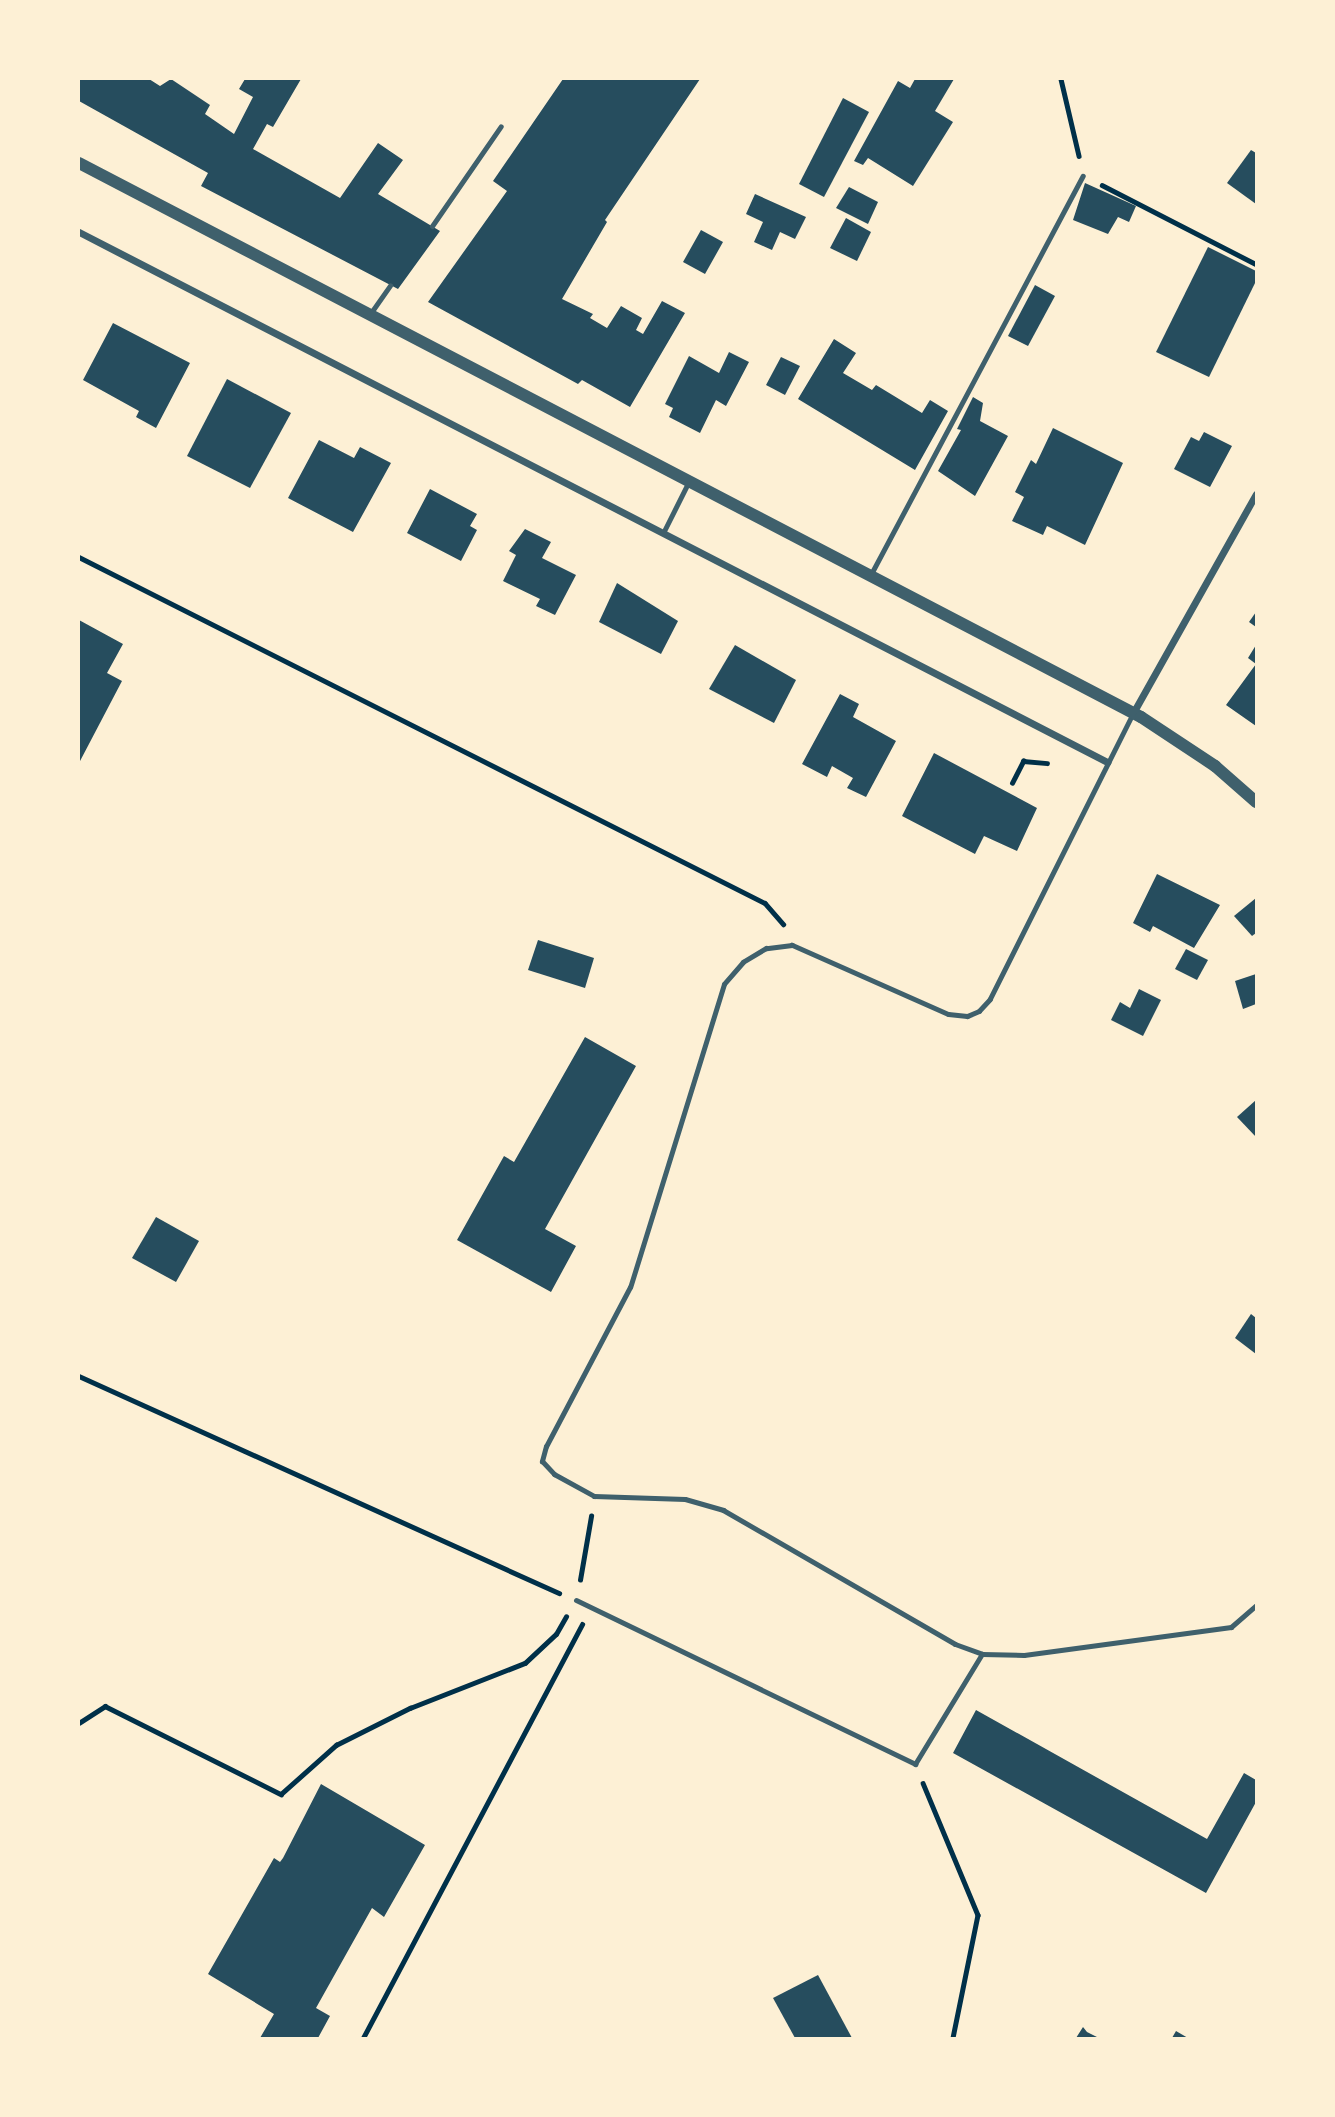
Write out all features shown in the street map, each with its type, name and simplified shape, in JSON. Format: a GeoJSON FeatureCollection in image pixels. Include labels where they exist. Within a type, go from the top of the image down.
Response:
{"type":"FeatureCollection","features":[{"type":"Feature","properties":{"kind":"street"},"geometry":{"type":"LineString","coordinates":[[79,163],[1133,713],[1215,766],[1256,802]]}},
{"type":"Feature","properties":{"kind":"street"},"geometry":{"type":"LineString","coordinates":[[79,232],[1107,762]]}},
{"type":"Feature","properties":{"kind":"street"},"geometry":{"type":"LineString","coordinates":[[1133,713],[1256,494]]}},
{"type":"Feature","properties":{"kind":"lane"},"geometry":{"type":"LineString","coordinates":[[432,226],[501,126]]}},
{"type":"Feature","properties":{"kind":"lane"},"geometry":{"type":"LineString","coordinates":[[870,577],[1083,176]]}},
{"type":"Feature","properties":{"kind":"lane"},"geometry":{"type":"LineString","coordinates":[[370,314],[390,285]]}},
{"type":"Feature","properties":{"kind":"lane"},"geometry":{"type":"LineString","coordinates":[[663,533],[688,483]]}},
{"type":"Feature","properties":{"kind":"lane"},"geometry":{"type":"LineString","coordinates":[[1133,713],[990,999],[979,1011],[967,1016],[948,1014],[792,944],[766,948],[743,962],[724,984],[631,1287],[545,1446],[542,1461],[554,1474],[594,1496],[685,1499],[723,1510],[955,1644],[982,1654],[1024,1655],[1231,1627],[1256,1605]]}},
{"type":"Feature","properties":{"kind":"lane"},"geometry":{"type":"LineString","coordinates":[[576,1600],[915,1764],[982,1654]]}},
{"type":"Feature","properties":{"kind":"path"},"geometry":{"type":"LineString","coordinates":[[1061,79],[1083,176],[1256,264]]}},
{"type":"Feature","properties":{"kind":"path"},"geometry":{"type":"LineString","coordinates":[[79,556],[765,903],[781,919],[792,944]]}},
{"type":"Feature","properties":{"kind":"path"},"geometry":{"type":"LineString","coordinates":[[1012,783],[1023,761],[1047,763]]}},
{"type":"Feature","properties":{"kind":"path"},"geometry":{"type":"LineString","coordinates":[[79,1376],[576,1600]]}},
{"type":"Feature","properties":{"kind":"path"},"geometry":{"type":"LineString","coordinates":[[79,1723],[106,1706],[281,1794],[335,1745],[410,1708],[525,1663],[556,1634],[576,1600],[594,1496]]}},
{"type":"Feature","properties":{"kind":"path"},"geometry":{"type":"LineString","coordinates":[[363,2038],[590,1608]]}},
{"type":"Feature","properties":{"kind":"path"},"geometry":{"type":"LineString","coordinates":[[915,1764],[978,1915],[953,2038]]}},
{"type":"Feature","properties":{"kind":"building"},"geometry":{"type":"Polygon","coordinates":[[[79,79],[149,79],[160,86],[171,79],[210,105],[205,114],[234,134],[253,97],[239,89],[245,79],[301,79],[273,127],[267,124],[253,149],[340,198],[378,143],[403,160],[378,194],[440,231],[398,289],[201,186],[208,173],[79,101],[79,79]]]}},
{"type":"Feature","properties":{"kind":"building"},"geometry":{"type":"Polygon","coordinates":[[[563,79],[700,79],[605,220],[607,222],[562,299],[593,314],[590,318],[607,328],[621,306],[642,318],[636,330],[643,334],[662,301],[685,313],[630,407],[582,380],[578,384],[428,302],[507,191],[493,181],[563,79]]]}},
{"type":"Feature","properties":{"kind":"building"},"geometry":{"type":"Polygon","coordinates":[[[915,79],[954,79],[935,111],[953,122],[913,186],[868,158],[863,165],[854,161],[898,81],[910,88],[915,79]]]}},
{"type":"Feature","properties":{"kind":"building"},"geometry":{"type":"Polygon","coordinates":[[[843,98],[869,112],[824,197],[799,184],[843,98]]]}},
{"type":"Feature","properties":{"kind":"building"},"geometry":{"type":"Polygon","coordinates":[[[1251,150],[1256,153],[1256,204],[1227,183],[1251,150]]]}},
{"type":"Feature","properties":{"kind":"building"},"geometry":{"type":"Polygon","coordinates":[[[1085,183],[1136,206],[1129,222],[1118,217],[1108,234],[1073,220],[1085,183]]]}},
{"type":"Feature","properties":{"kind":"building"},"geometry":{"type":"Polygon","coordinates":[[[849,187],[878,202],[868,224],[836,208],[849,187]]]}},
{"type":"Feature","properties":{"kind":"building"},"geometry":{"type":"Polygon","coordinates":[[[755,194],[806,217],[795,239],[780,232],[772,250],[754,242],[763,222],[746,214],[755,194]]]}},
{"type":"Feature","properties":{"kind":"building"},"geometry":{"type":"Polygon","coordinates":[[[846,218],[871,232],[857,261],[830,248],[846,218]]]}},
{"type":"Feature","properties":{"kind":"building"},"geometry":{"type":"Polygon","coordinates":[[[701,230],[723,242],[705,274],[683,262],[701,230]]]}},
{"type":"Feature","properties":{"kind":"building"},"geometry":{"type":"Polygon","coordinates":[[[1208,247],[1256,271],[1256,281],[1209,377],[1156,352],[1208,247]]]}},
{"type":"Feature","properties":{"kind":"building"},"geometry":{"type":"Polygon","coordinates":[[[1035,285],[1055,296],[1028,346],[1008,336],[1035,285]]]}},
{"type":"Feature","properties":{"kind":"building"},"geometry":{"type":"Polygon","coordinates":[[[113,323],[190,363],[156,428],[136,417],[139,411],[83,380],[113,323]]]}},
{"type":"Feature","properties":{"kind":"building"},"geometry":{"type":"Polygon","coordinates":[[[834,339],[856,353],[843,373],[872,390],[876,385],[922,413],[930,400],[948,411],[915,470],[798,399],[834,339]]]}},
{"type":"Feature","properties":{"kind":"building"},"geometry":{"type":"Polygon","coordinates":[[[729,352],[749,362],[726,406],[716,400],[700,433],[669,417],[673,408],[665,404],[689,356],[719,373],[729,352]]]}},
{"type":"Feature","properties":{"kind":"building"},"geometry":{"type":"Polygon","coordinates":[[[781,357],[800,366],[785,395],[766,385],[781,357]]]}},
{"type":"Feature","properties":{"kind":"building"},"geometry":{"type":"Polygon","coordinates":[[[227,379],[291,413],[250,488],[187,456],[227,379]]]}},
{"type":"Feature","properties":{"kind":"building"},"geometry":{"type":"Polygon","coordinates":[[[973,397],[983,403],[980,421],[1008,436],[975,496],[938,471],[961,430],[957,429],[973,397]]]}},
{"type":"Feature","properties":{"kind":"building"},"geometry":{"type":"Polygon","coordinates":[[[1053,428],[1123,463],[1085,545],[1047,526],[1043,535],[1012,521],[1024,497],[1015,492],[1031,460],[1036,464],[1053,428]]]}},
{"type":"Feature","properties":{"kind":"building"},"geometry":{"type":"Polygon","coordinates":[[[1204,432],[1232,446],[1210,487],[1174,469],[1191,437],[1199,441],[1204,432]]]}},
{"type":"Feature","properties":{"kind":"building"},"geometry":{"type":"Polygon","coordinates":[[[319,440],[354,458],[360,447],[391,463],[353,532],[288,498],[319,440]]]}},
{"type":"Feature","properties":{"kind":"building"},"geometry":{"type":"Polygon","coordinates":[[[430,489],[477,514],[470,526],[477,530],[461,561],[407,533],[430,489]]]}},
{"type":"Feature","properties":{"kind":"building"},"geometry":{"type":"Polygon","coordinates":[[[525,529],[551,542],[542,558],[576,575],[555,615],[536,606],[540,599],[503,581],[516,555],[509,551],[525,529]]]}},
{"type":"Feature","properties":{"kind":"building"},"geometry":{"type":"Polygon","coordinates":[[[617,583],[678,621],[661,654],[599,622],[617,583]]]}},
{"type":"Feature","properties":{"kind":"building"},"geometry":{"type":"Polygon","coordinates":[[[1256,612],[1256,627],[1249,622],[1256,612]]]}},
{"type":"Feature","properties":{"kind":"building"},"geometry":{"type":"Polygon","coordinates":[[[79,620],[123,644],[107,673],[122,681],[79,763],[79,620]]]}},
{"type":"Feature","properties":{"kind":"building"},"geometry":{"type":"Polygon","coordinates":[[[735,645],[796,680],[774,723],[709,689],[735,645]]]}},
{"type":"Feature","properties":{"kind":"building"},"geometry":{"type":"Polygon","coordinates":[[[1256,645],[1256,664],[1248,658],[1256,645]]]}},
{"type":"Feature","properties":{"kind":"building"},"geometry":{"type":"Polygon","coordinates":[[[1256,664],[1256,726],[1226,705],[1256,664]]]}},
{"type":"Feature","properties":{"kind":"building"},"geometry":{"type":"Polygon","coordinates":[[[840,694],[859,704],[853,717],[896,741],[866,797],[847,788],[853,778],[832,766],[827,777],[802,764],[840,694]]]}},
{"type":"Feature","properties":{"kind":"building"},"geometry":{"type":"Polygon","coordinates":[[[934,753],[1037,808],[1017,851],[984,836],[975,854],[902,816],[934,753]]]}},
{"type":"Feature","properties":{"kind":"building"},"geometry":{"type":"Polygon","coordinates":[[[1157,874],[1220,905],[1194,948],[1153,926],[1150,932],[1133,923],[1157,874]]]}},
{"type":"Feature","properties":{"kind":"building"},"geometry":{"type":"Polygon","coordinates":[[[1256,898],[1256,933],[1252,936],[1234,916],[1256,898]]]}},
{"type":"Feature","properties":{"kind":"building"},"geometry":{"type":"Polygon","coordinates":[[[538,940],[594,958],[585,988],[528,970],[538,940]]]}},
{"type":"Feature","properties":{"kind":"building"},"geometry":{"type":"Polygon","coordinates":[[[1186,949],[1208,960],[1197,980],[1175,969],[1186,949]]]}},
{"type":"Feature","properties":{"kind":"building"},"geometry":{"type":"Polygon","coordinates":[[[1256,974],[1256,1004],[1243,1009],[1235,981],[1256,974]]]}},
{"type":"Feature","properties":{"kind":"building"},"geometry":{"type":"Polygon","coordinates":[[[1139,989],[1161,1000],[1143,1036],[1111,1020],[1120,1002],[1130,1008],[1139,989]]]}},
{"type":"Feature","properties":{"kind":"building"},"geometry":{"type":"Polygon","coordinates":[[[585,1037],[636,1066],[545,1229],[576,1246],[551,1292],[457,1240],[504,1156],[514,1162],[585,1037]]]}},
{"type":"Feature","properties":{"kind":"building"},"geometry":{"type":"Polygon","coordinates":[[[1256,1100],[1256,1137],[1237,1117],[1256,1100]]]}},
{"type":"Feature","properties":{"kind":"building"},"geometry":{"type":"Polygon","coordinates":[[[156,1217],[199,1241],[176,1282],[132,1258],[156,1217]]]}},
{"type":"Feature","properties":{"kind":"building"},"geometry":{"type":"Polygon","coordinates":[[[1251,1314],[1256,1318],[1256,1354],[1235,1338],[1251,1314]]]}},
{"type":"Feature","properties":{"kind":"building"},"geometry":{"type":"Polygon","coordinates":[[[976,1710],[1207,1839],[1244,1773],[1256,1780],[1256,1802],[1206,1893],[953,1753],[976,1710]]]}},
{"type":"Feature","properties":{"kind":"building"},"geometry":{"type":"Polygon","coordinates":[[[321,1784],[425,1845],[384,1917],[372,1908],[316,2008],[330,2016],[318,2038],[260,2038],[274,2014],[208,1974],[274,1858],[280,1862],[283,1858],[321,1784]]]}},
{"type":"Feature","properties":{"kind":"building"},"geometry":{"type":"Polygon","coordinates":[[[818,1975],[852,2038],[795,2038],[773,1998],[818,1975]]]}},
{"type":"Feature","properties":{"kind":"building"},"geometry":{"type":"Polygon","coordinates":[[[1083,2027],[1087,2032],[1099,2038],[1076,2038],[1083,2027]]]}},
{"type":"Feature","properties":{"kind":"building"},"geometry":{"type":"Polygon","coordinates":[[[1176,2031],[1188,2038],[1172,2038],[1176,2031]]]}}]}
